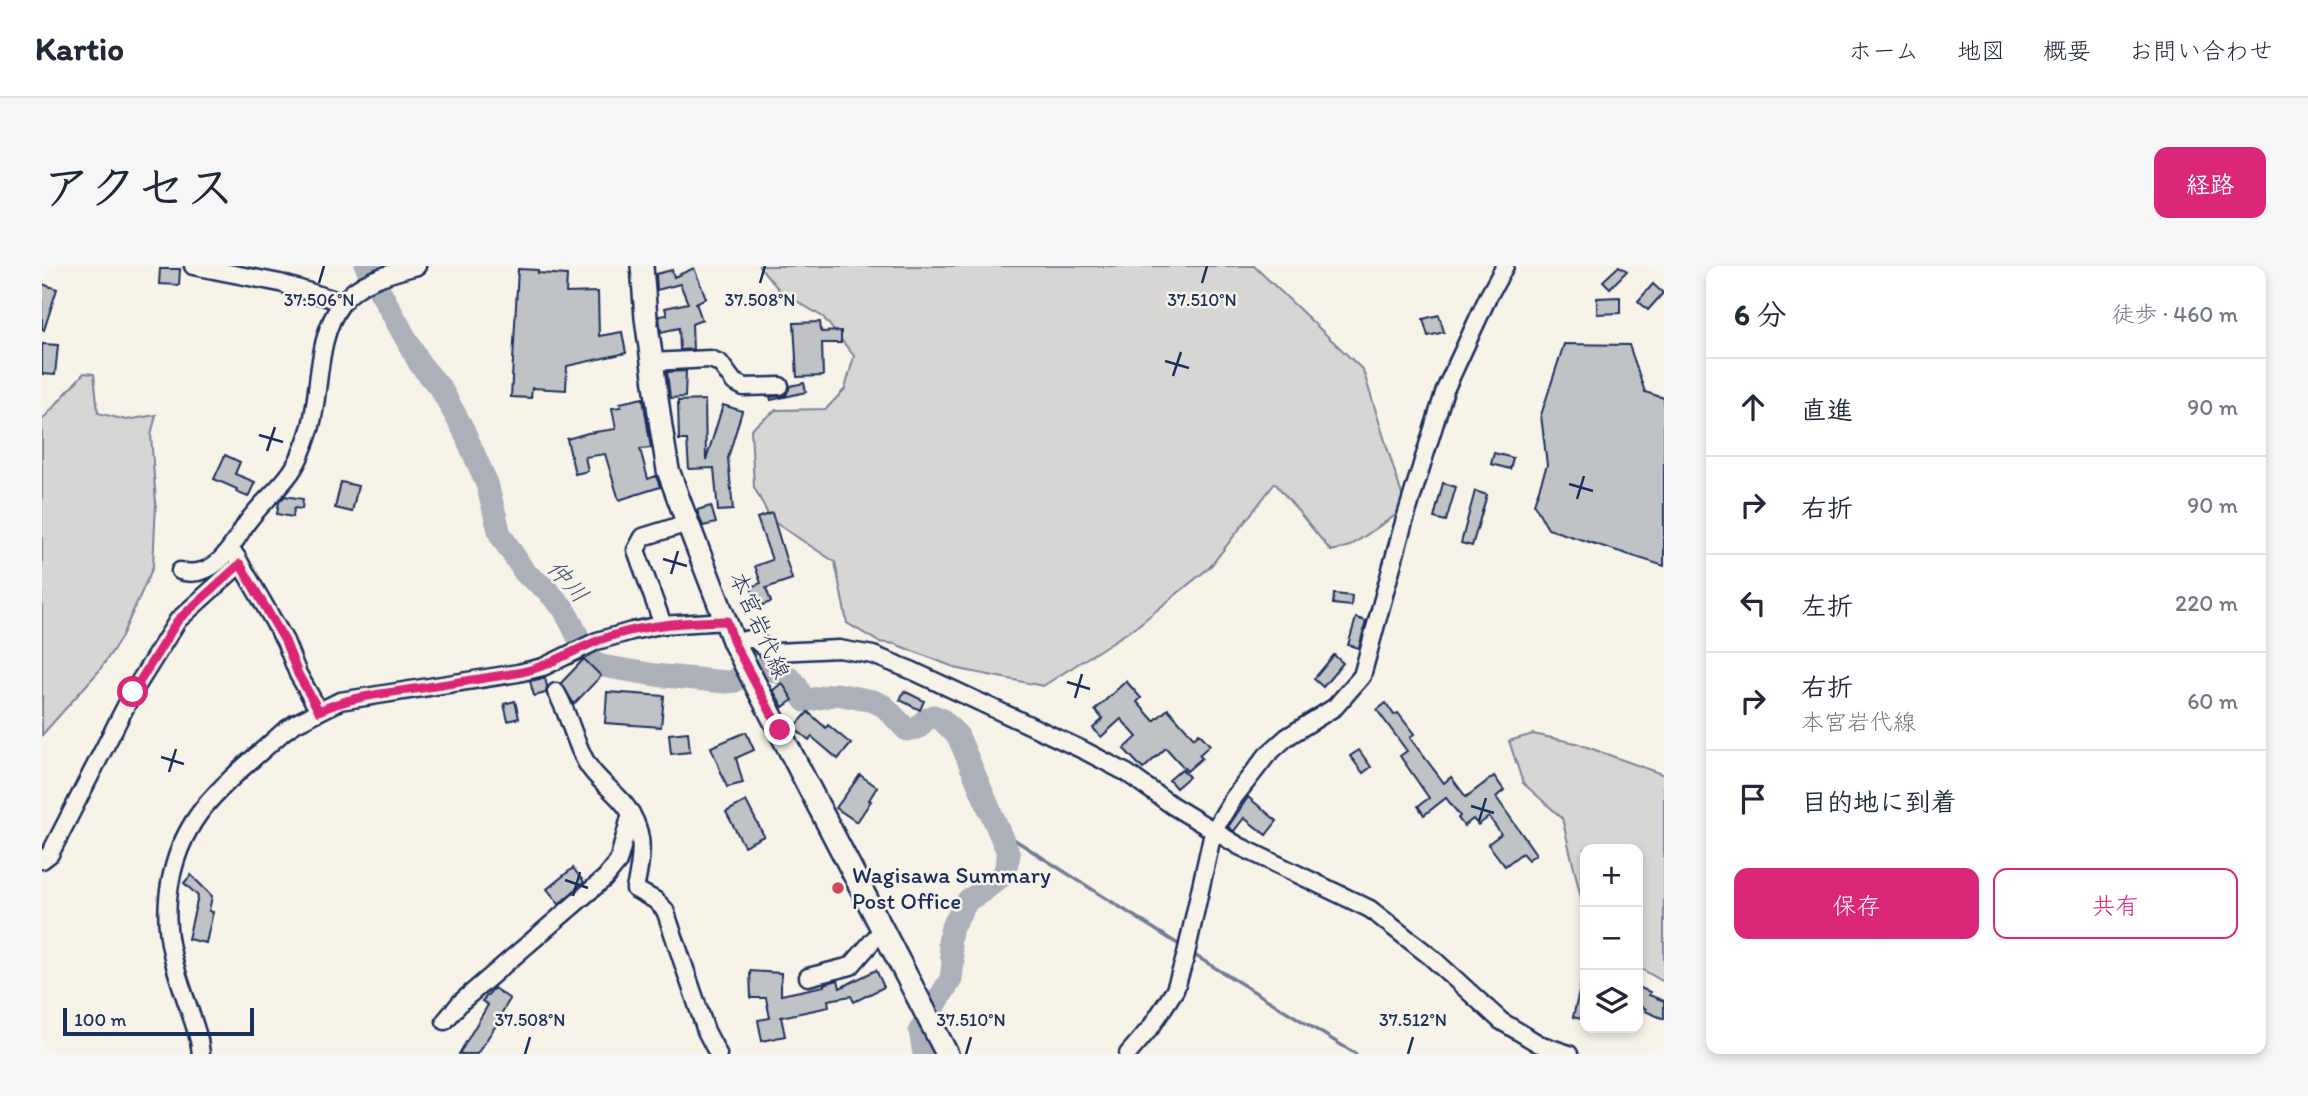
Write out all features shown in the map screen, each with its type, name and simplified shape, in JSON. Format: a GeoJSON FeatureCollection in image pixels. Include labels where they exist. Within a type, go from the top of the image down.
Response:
{"type":"FeatureCollection","features":[{"type":"Feature","properties":{"kind":"main road","name":"本宮岩代線"},"geometry":{"type":"LineString","coordinates":[[642,266],[652,362],[668,470],[734,643],[947,1054]]}},
{"type":"Feature","properties":{"kind":"street"},"geometry":{"type":"LineString","coordinates":[[193,266],[280,283],[342,302]]}},
{"type":"Feature","properties":{"kind":"street"},"geometry":{"type":"LineString","coordinates":[[180,571],[198,573],[212,566],[232,548],[254,513],[291,473],[311,427],[327,336],[342,302],[358,288],[417,266]]}},
{"type":"Feature","properties":{"kind":"street"},"geometry":{"type":"LineString","coordinates":[[1136,1051],[1175,990],[1185,958],[1213,832],[1232,800],[1267,755],[1287,737],[1335,707],[1362,676],[1402,529],[1445,390],[1505,266]]}},
{"type":"Feature","properties":{"kind":"street"},"geometry":{"type":"LineString","coordinates":[[652,362],[710,359],[720,363],[734,382],[744,387],[780,386]]}},
{"type":"Feature","properties":{"kind":"street"},"geometry":{"type":"LineString","coordinates":[[663,625],[636,550],[643,537],[688,523]]}},
{"type":"Feature","properties":{"kind":"street"},"geometry":{"type":"LineString","coordinates":[[232,548],[285,641],[298,674],[319,711]]}},
{"type":"Feature","properties":{"kind":"street"},"geometry":{"type":"LineString","coordinates":[[42,860],[50,853],[133,692],[178,620],[240,564]]}},
{"type":"Feature","properties":{"kind":"street"},"geometry":{"type":"LineString","coordinates":[[201,1054],[200,1040],[172,956],[169,939],[167,900],[177,855],[204,807],[283,733],[341,701],[518,673],[543,667],[610,636],[663,625],[727,621]]}},
{"type":"Feature","properties":{"kind":"street"},"geometry":{"type":"LineString","coordinates":[[734,643],[753,638],[767,650],[776,652],[801,649],[852,650],[893,662],[1085,751],[1127,773],[1213,832],[1370,909],[1431,957],[1501,1021],[1539,1044],[1569,1054]]}},
{"type":"Feature","properties":{"kind":"street"},"geometry":{"type":"LineString","coordinates":[[556,692],[589,767],[631,813],[640,832],[642,849],[635,889],[655,900],[665,910],[706,1031],[718,1054]]}},
{"type":"Feature","properties":{"kind":"street"},"geometry":{"type":"LineString","coordinates":[[445,1021],[461,1002],[605,878],[618,862],[631,813]]}},
{"type":"Feature","properties":{"kind":"street"},"geometry":{"type":"LineString","coordinates":[[808,977],[851,966],[882,930]]}},
{"type":"Feature","properties":{"kind":"shaded area"},"geometry":{"type":"Polygon","coordinates":[[[759,266],[1254,266],[1363,370],[1406,508],[1350,546],[1331,551],[1275,483],[1210,567],[1136,627],[1043,686],[959,669],[895,644],[879,642],[847,623],[835,562],[771,520],[754,487],[751,429],[776,410],[826,409],[845,389],[854,356],[823,317],[780,291],[759,266]]]}},
{"type":"Feature","properties":{"kind":"shaded area"},"geometry":{"type":"Polygon","coordinates":[[[84,373],[94,374],[98,413],[126,420],[156,415],[151,435],[156,503],[153,567],[121,638],[99,671],[42,735],[42,420],[84,373]]]}},
{"type":"Feature","properties":{"kind":"shaded area"},"geometry":{"type":"Polygon","coordinates":[[[1533,734],[1576,743],[1664,775],[1664,982],[1643,970],[1643,844],[1580,844],[1580,893],[1562,818],[1523,783],[1509,741],[1533,734]]]}},
{"type":"Feature","properties":{"kind":"building"},"geometry":{"type":"Polygon","coordinates":[[[1619,266],[1627,271],[1610,288],[1603,281],[1619,266]]]}},
{"type":"Feature","properties":{"kind":"building"},"geometry":{"type":"Polygon","coordinates":[[[694,268],[706,298],[696,303],[702,320],[692,324],[693,349],[680,350],[679,328],[661,332],[659,316],[667,315],[665,308],[688,303],[680,284],[657,290],[656,274],[672,270],[674,277],[694,268]]]}},
{"type":"Feature","properties":{"kind":"building"},"geometry":{"type":"Polygon","coordinates":[[[160,269],[180,269],[179,285],[159,284],[160,269]]]}},
{"type":"Feature","properties":{"kind":"building"},"geometry":{"type":"Polygon","coordinates":[[[518,269],[567,275],[566,293],[598,292],[599,336],[622,332],[626,353],[567,366],[566,390],[532,388],[531,398],[511,397],[518,269]]]}},
{"type":"Feature","properties":{"kind":"building"},"geometry":{"type":"Polygon","coordinates":[[[42,284],[57,289],[44,330],[42,329],[42,284]]]}},
{"type":"Feature","properties":{"kind":"building"},"geometry":{"type":"Polygon","coordinates":[[[1653,284],[1663,293],[1648,310],[1638,301],[1653,284]]]}},
{"type":"Feature","properties":{"kind":"building"},"geometry":{"type":"Polygon","coordinates":[[[1620,297],[1620,313],[1597,314],[1597,298],[1620,297]]]}},
{"type":"Feature","properties":{"kind":"building"},"geometry":{"type":"Polygon","coordinates":[[[1439,315],[1444,332],[1428,336],[1423,319],[1439,315]]]}},
{"type":"Feature","properties":{"kind":"building"},"geometry":{"type":"Polygon","coordinates":[[[820,322],[821,332],[841,331],[841,343],[822,343],[823,376],[797,377],[794,323],[820,322]]]}},
{"type":"Feature","properties":{"kind":"building"},"geometry":{"type":"Polygon","coordinates":[[[42,344],[58,345],[55,375],[42,374],[42,344]]]}},
{"type":"Feature","properties":{"kind":"building"},"geometry":{"type":"Polygon","coordinates":[[[1564,344],[1629,345],[1645,392],[1664,398],[1664,566],[1548,529],[1534,504],[1547,465],[1541,415],[1564,344]]]}},
{"type":"Feature","properties":{"kind":"building"},"geometry":{"type":"Polygon","coordinates":[[[686,371],[685,397],[670,398],[667,372],[686,371]]]}},
{"type":"Feature","properties":{"kind":"building"},"geometry":{"type":"Polygon","coordinates":[[[804,383],[806,392],[771,400],[770,397],[786,395],[790,386],[804,383]]]}},
{"type":"Feature","properties":{"kind":"building"},"geometry":{"type":"Polygon","coordinates":[[[643,398],[651,448],[640,449],[648,479],[656,476],[660,487],[619,500],[605,454],[585,457],[588,471],[575,474],[567,439],[616,429],[612,408],[621,407],[620,403],[643,398]]]}},
{"type":"Feature","properties":{"kind":"building"},"geometry":{"type":"Polygon","coordinates":[[[705,400],[706,460],[723,405],[742,411],[728,458],[733,510],[718,511],[714,468],[689,469],[687,440],[679,440],[678,401],[705,400]]]}},
{"type":"Feature","properties":{"kind":"building"},"geometry":{"type":"Polygon","coordinates":[[[1494,453],[1513,458],[1510,469],[1491,464],[1494,453]]]}},
{"type":"Feature","properties":{"kind":"building"},"geometry":{"type":"Polygon","coordinates":[[[225,455],[240,462],[235,474],[255,482],[248,497],[214,479],[225,455]]]}},
{"type":"Feature","properties":{"kind":"building"},"geometry":{"type":"Polygon","coordinates":[[[341,482],[358,486],[352,512],[335,508],[341,482]]]}},
{"type":"Feature","properties":{"kind":"building"},"geometry":{"type":"Polygon","coordinates":[[[1443,483],[1456,487],[1446,521],[1434,518],[1443,483]]]}},
{"type":"Feature","properties":{"kind":"building"},"geometry":{"type":"Polygon","coordinates":[[[1475,491],[1487,495],[1472,546],[1461,543],[1475,491]]]}},
{"type":"Feature","properties":{"kind":"building"},"geometry":{"type":"Polygon","coordinates":[[[285,496],[303,499],[302,509],[294,508],[293,517],[277,514],[279,502],[285,496]]]}},
{"type":"Feature","properties":{"kind":"building"},"geometry":{"type":"Polygon","coordinates":[[[711,506],[716,523],[703,526],[697,510],[711,506]]]}},
{"type":"Feature","properties":{"kind":"building"},"geometry":{"type":"Polygon","coordinates":[[[772,513],[792,579],[766,588],[771,602],[757,607],[751,587],[761,583],[755,566],[772,560],[757,518],[772,513]]]}},
{"type":"Feature","properties":{"kind":"building"},"geometry":{"type":"Polygon","coordinates":[[[1334,594],[1352,596],[1351,606],[1333,604],[1334,594]]]}},
{"type":"Feature","properties":{"kind":"building"},"geometry":{"type":"Polygon","coordinates":[[[1356,618],[1366,621],[1359,648],[1348,645],[1356,618]]]}},
{"type":"Feature","properties":{"kind":"building"},"geometry":{"type":"Polygon","coordinates":[[[1334,655],[1343,663],[1323,687],[1314,679],[1334,655]]]}},
{"type":"Feature","properties":{"kind":"building"},"geometry":{"type":"Polygon","coordinates":[[[584,659],[601,676],[574,704],[561,683],[584,659]]]}},
{"type":"Feature","properties":{"kind":"building"},"geometry":{"type":"Polygon","coordinates":[[[545,678],[546,693],[534,696],[530,681],[545,678]]]}},
{"type":"Feature","properties":{"kind":"building"},"geometry":{"type":"Polygon","coordinates":[[[1126,681],[1141,698],[1137,702],[1154,721],[1168,709],[1194,738],[1199,733],[1210,745],[1199,755],[1202,758],[1187,771],[1166,748],[1143,769],[1124,749],[1137,737],[1121,719],[1101,737],[1093,728],[1103,719],[1095,710],[1126,681]]]}},
{"type":"Feature","properties":{"kind":"building"},"geometry":{"type":"Polygon","coordinates":[[[782,683],[793,700],[783,707],[773,690],[782,683]]]}},
{"type":"Feature","properties":{"kind":"building"},"geometry":{"type":"Polygon","coordinates":[[[904,691],[924,701],[920,710],[900,700],[904,691]]]}},
{"type":"Feature","properties":{"kind":"building"},"geometry":{"type":"Polygon","coordinates":[[[607,692],[664,696],[661,727],[605,723],[607,692]]]}},
{"type":"Feature","properties":{"kind":"building"},"geometry":{"type":"Polygon","coordinates":[[[515,701],[519,718],[508,721],[504,704],[515,701]]]}},
{"type":"Feature","properties":{"kind":"building"},"geometry":{"type":"Polygon","coordinates":[[[1386,703],[1394,715],[1398,713],[1414,734],[1410,738],[1444,783],[1451,777],[1466,797],[1494,776],[1504,790],[1496,797],[1536,854],[1528,860],[1522,853],[1505,866],[1488,844],[1501,834],[1489,817],[1478,825],[1473,819],[1464,826],[1446,798],[1424,815],[1418,806],[1429,798],[1400,756],[1407,751],[1377,710],[1386,703]]]}},
{"type":"Feature","properties":{"kind":"building"},"geometry":{"type":"Polygon","coordinates":[[[808,712],[851,744],[838,759],[812,737],[809,740],[794,728],[808,712]]]}},
{"type":"Feature","properties":{"kind":"building"},"geometry":{"type":"Polygon","coordinates":[[[688,732],[690,752],[671,754],[669,734],[688,732]]]}},
{"type":"Feature","properties":{"kind":"building"},"geometry":{"type":"Polygon","coordinates":[[[746,732],[754,750],[736,758],[743,783],[727,787],[711,747],[746,732]]]}},
{"type":"Feature","properties":{"kind":"building"},"geometry":{"type":"Polygon","coordinates":[[[1359,750],[1371,767],[1363,773],[1350,756],[1359,750]]]}},
{"type":"Feature","properties":{"kind":"building"},"geometry":{"type":"Polygon","coordinates":[[[1182,769],[1189,777],[1176,788],[1169,780],[1182,769]]]}},
{"type":"Feature","properties":{"kind":"building"},"geometry":{"type":"Polygon","coordinates":[[[860,775],[877,787],[857,822],[836,808],[860,775]]]}},
{"type":"Feature","properties":{"kind":"building"},"geometry":{"type":"Polygon","coordinates":[[[1248,797],[1277,821],[1266,835],[1244,818],[1234,831],[1228,827],[1248,797]]]}},
{"type":"Feature","properties":{"kind":"building"},"geometry":{"type":"Polygon","coordinates":[[[746,801],[764,836],[744,846],[726,812],[746,801]]]}},
{"type":"Feature","properties":{"kind":"building"},"geometry":{"type":"Polygon","coordinates":[[[573,868],[584,882],[559,904],[547,889],[573,868]]]}},
{"type":"Feature","properties":{"kind":"building"},"geometry":{"type":"Polygon","coordinates":[[[191,875],[212,896],[209,911],[213,912],[206,943],[188,939],[198,896],[184,883],[191,875]]]}},
{"type":"Feature","properties":{"kind":"building"},"geometry":{"type":"Polygon","coordinates":[[[876,970],[884,987],[854,1002],[851,996],[828,1000],[829,1007],[781,1017],[785,1036],[762,1041],[758,1020],[770,1018],[766,998],[751,998],[750,971],[781,973],[781,995],[824,986],[838,980],[840,988],[876,970]]]}},
{"type":"Feature","properties":{"kind":"building"},"geometry":{"type":"Polygon","coordinates":[[[494,988],[510,999],[501,1014],[503,1015],[477,1054],[459,1054],[488,1005],[482,1001],[494,988]]]}},
{"type":"Feature","properties":{"kind":"building"},"geometry":{"type":"Polygon","coordinates":[[[1580,988],[1580,1019],[1573,1017],[1580,988]]]}},
{"type":"Feature","properties":{"kind":"building"},"geometry":{"type":"Polygon","coordinates":[[[1643,989],[1650,992],[1649,995],[1664,1001],[1664,1019],[1645,1011],[1643,1008],[1643,989]]]}},
{"type":"Feature","properties":{"kind":"waterway","name":"仲川"},"geometry":{"type":"LineString","coordinates":[[366,266],[420,364],[441,389],[463,429],[487,484],[500,534],[525,573],[546,589],[564,609],[591,662],[655,675],[726,682],[735,681],[755,670],[771,670],[793,681],[805,701],[837,694],[873,701],[884,706],[907,730],[918,728],[925,720],[934,716],[941,719],[958,736],[1009,855],[1004,874],[968,900],[952,927],[949,942],[953,962],[951,979],[920,1030],[924,1054]]}},
{"type":"Feature","properties":{"kind":"waterway"},"geometry":{"type":"LineString","coordinates":[[1009,855],[1007,835],[1181,946]]}},
{"type":"Feature","properties":{"kind":"waterway"},"geometry":{"type":"LineString","coordinates":[[1191,953],[1356,1054]]}},
{"type":"Feature","properties":{"kind":"place","name":"Wagisawa Summary Post Office"},"geometry":{"type":"Point","coordinates":[838,888]}},
{"type":"Feature","properties":{"kind":"route"},"geometry":{"type":"LineString","coordinates":[[133,692],[178,620],[240,564],[285,641],[298,674],[319,711],[341,701],[369,695],[543,667],[597,641],[632,631],[663,625],[727,621],[734,643],[780,730]]}}]}
